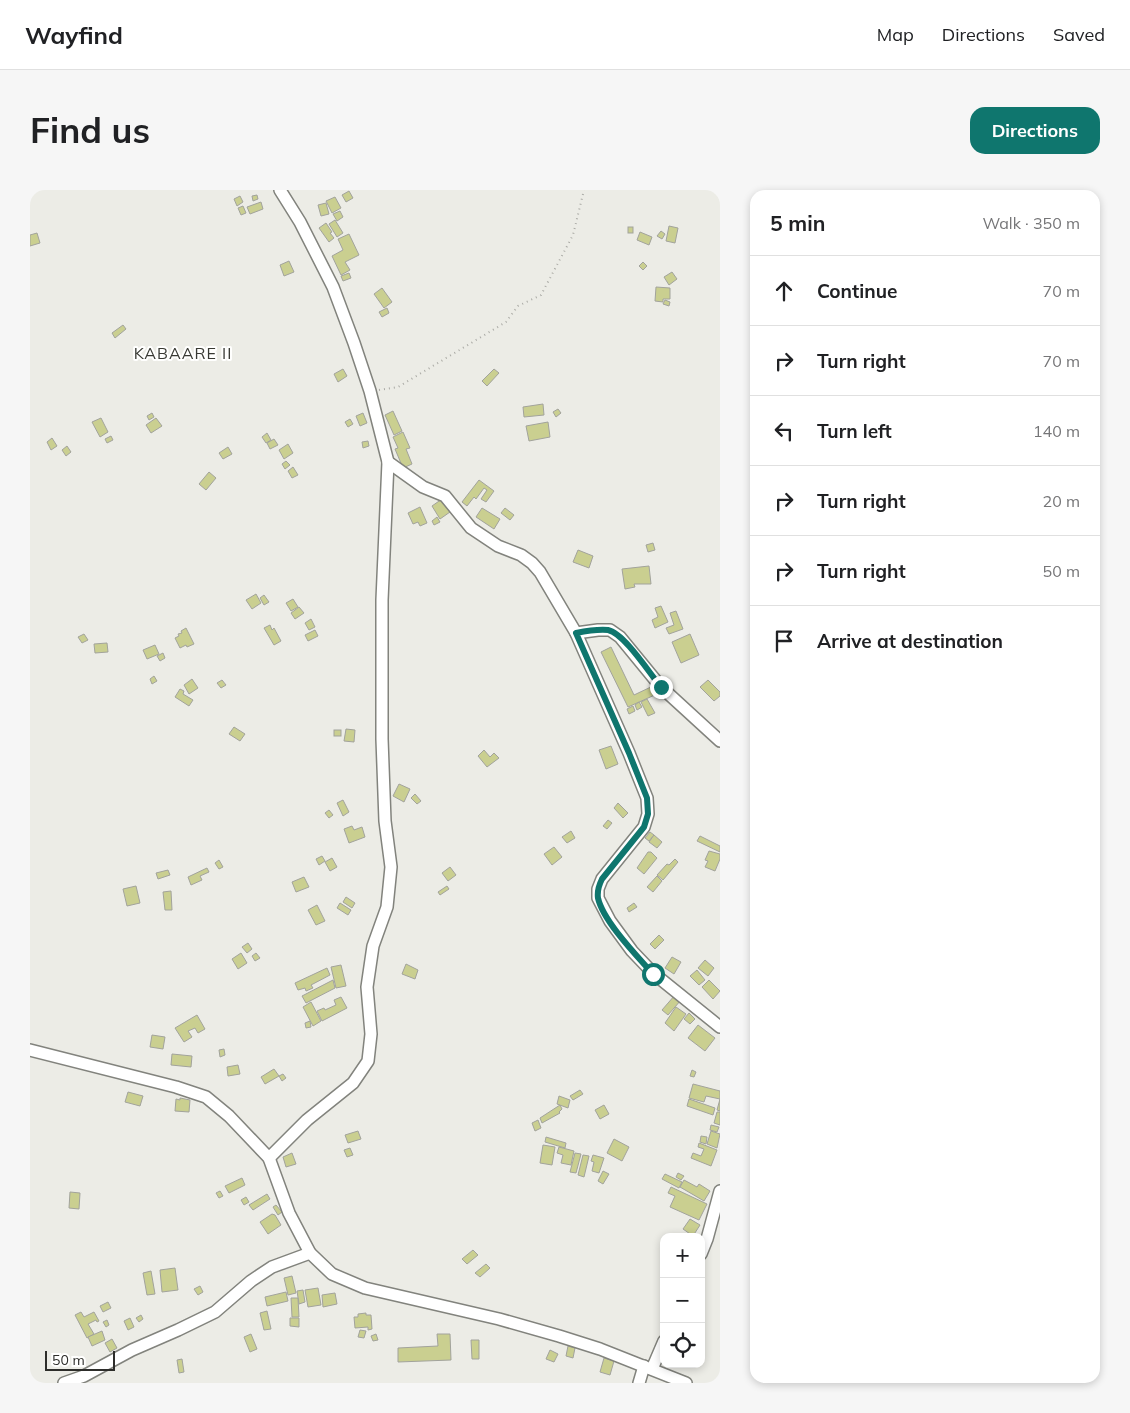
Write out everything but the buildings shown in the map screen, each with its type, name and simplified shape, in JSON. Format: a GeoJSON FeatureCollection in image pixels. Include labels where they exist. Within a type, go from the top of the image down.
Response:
{"type":"FeatureCollection","features":[{"type":"Feature","properties":{"kind":"street"},"geometry":{"type":"LineString","coordinates":[[269,1158],[307,1120],[353,1083],[368,1062],[371,1034],[367,987],[373,946],[387,907],[391,867],[385,821],[382,739],[382,600],[388,462],[370,391],[333,287],[300,222],[280,190]]}},
{"type":"Feature","properties":{"kind":"street"},"geometry":{"type":"LineString","coordinates":[[388,462],[423,487],[445,496],[470,528],[498,546],[532,563],[540,572],[576,633],[647,798],[648,814],[644,827],[602,879],[598,889],[598,898],[610,921],[632,951],[653,974],[720,1027]]}},
{"type":"Feature","properties":{"kind":"street"},"geometry":{"type":"LineString","coordinates":[[576,633],[610,630],[620,637],[661,687],[720,741]]}},
{"type":"Feature","properties":{"kind":"street"},"geometry":{"type":"LineString","coordinates":[[30,1050],[176,1087],[206,1097],[229,1116],[269,1158],[289,1213],[310,1253],[332,1274],[365,1288],[499,1319],[600,1348],[686,1383]]}},
{"type":"Feature","properties":{"kind":"street"},"geometry":{"type":"LineString","coordinates":[[705,1245],[720,1190]]}},
{"type":"Feature","properties":{"kind":"street"},"geometry":{"type":"LineString","coordinates":[[64,1383],[84,1376],[132,1350],[215,1312],[251,1281],[272,1267],[310,1253]]}},
{"type":"Feature","properties":{"kind":"street"},"geometry":{"type":"LineString","coordinates":[[639,1383],[660,1348]]}},
{"type":"Feature","properties":{"kind":"path"},"geometry":{"type":"LineString","coordinates":[[370,391],[398,387],[506,322],[518,306],[541,295],[573,235],[584,190]]}},
{"type":"Feature","properties":{"kind":"district","name":"KABAARE II"},"geometry":{"type":"Point","coordinates":[183,353]}},
{"type":"Feature","properties":{"kind":"route"},"geometry":{"type":"LineString","coordinates":[[653,974],[632,951],[610,921],[598,898],[598,889],[602,879],[644,827],[648,814],[647,798],[576,633],[610,630],[620,637],[661,687]]}}]}
